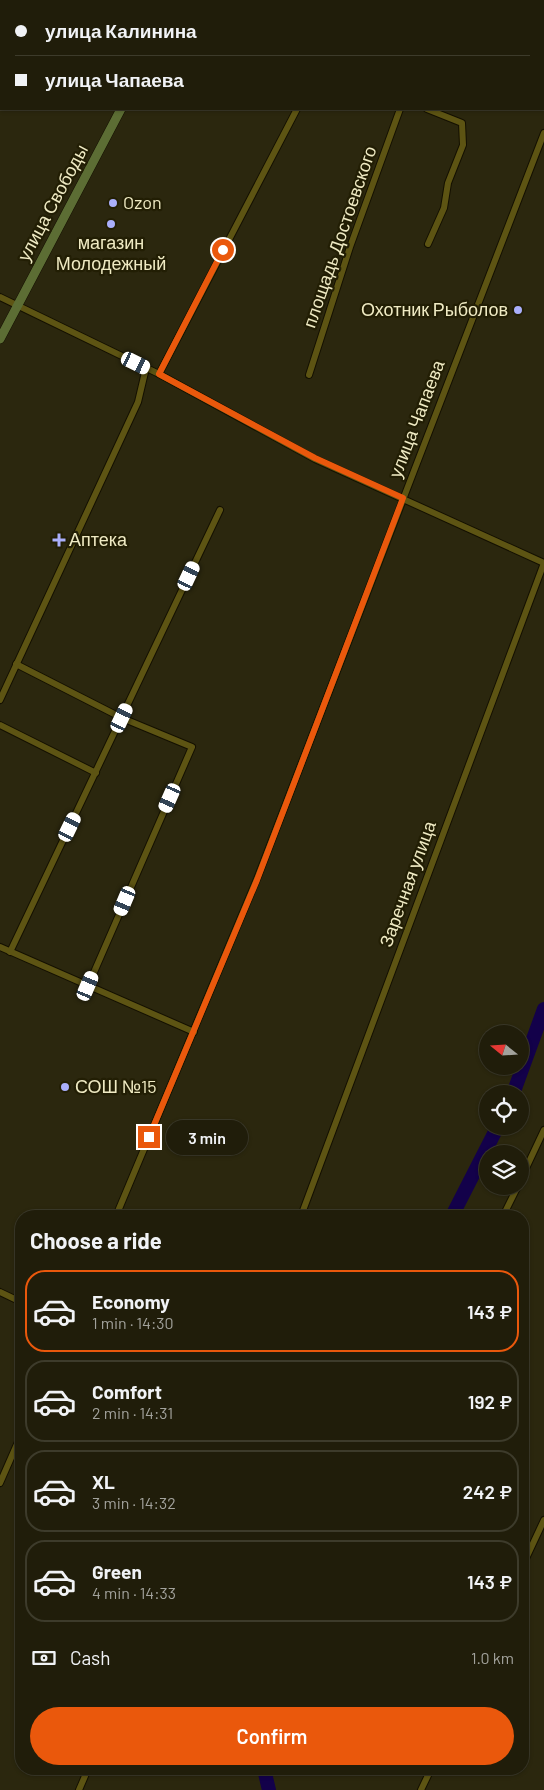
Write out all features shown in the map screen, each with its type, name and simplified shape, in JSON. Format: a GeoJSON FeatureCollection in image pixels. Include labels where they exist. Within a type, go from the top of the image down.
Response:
{"type":"FeatureCollection","features":[{"type":"Feature","properties":{"kind":"main road","name":"улица Свободы"},"geometry":{"type":"LineString","coordinates":[[0,339],[120,110]]}},
{"type":"Feature","properties":{"kind":"street"},"geometry":{"type":"LineString","coordinates":[[159,374],[296,110]]}},
{"type":"Feature","properties":{"kind":"street","name":"площадь Достоевского"},"geometry":{"type":"LineString","coordinates":[[309,375],[350,247],[400,110]]}},
{"type":"Feature","properties":{"kind":"street"},"geometry":{"type":"LineString","coordinates":[[428,244],[444,208],[448,183],[463,145],[462,124],[429,110]]}},
{"type":"Feature","properties":{"kind":"street","name":"улица Чапаева"},"geometry":{"type":"LineString","coordinates":[[119,1210],[257,880],[544,133]]}},
{"type":"Feature","properties":{"kind":"street"},"geometry":{"type":"LineString","coordinates":[[0,297],[159,374],[315,458],[544,563]]}},
{"type":"Feature","properties":{"kind":"street"},"geometry":{"type":"LineString","coordinates":[[0,700],[138,402],[146,368]]}},
{"type":"Feature","properties":{"kind":"street"},"geometry":{"type":"LineString","coordinates":[[10,952],[220,510]]}},
{"type":"Feature","properties":{"kind":"street","name":"Заречная улица"},"geometry":{"type":"LineString","coordinates":[[302,1210],[544,563]]}},
{"type":"Feature","properties":{"kind":"street"},"geometry":{"type":"LineString","coordinates":[[16,664],[122,718],[192,748],[88,986]]}},
{"type":"Feature","properties":{"kind":"street"},"geometry":{"type":"LineString","coordinates":[[0,725],[96,773]]}},
{"type":"Feature","properties":{"kind":"street"},"geometry":{"type":"LineString","coordinates":[[0,947],[194,1032]]}},
{"type":"Feature","properties":{"kind":"street"},"geometry":{"type":"LineString","coordinates":[[529,1162],[544,1130]]}},
{"type":"Feature","properties":{"kind":"street"},"geometry":{"type":"LineString","coordinates":[[506,1210],[514,1195]]}},
{"type":"Feature","properties":{"kind":"street"},"geometry":{"type":"LineString","coordinates":[[0,1292],[15,1299]]}},
{"type":"Feature","properties":{"kind":"street"},"geometry":{"type":"LineString","coordinates":[[0,1483],[15,1449]]}},
{"type":"Feature","properties":{"kind":"street"},"geometry":{"type":"LineString","coordinates":[[529,1552],[544,1520]]}},
{"type":"Feature","properties":{"kind":"street"},"geometry":{"type":"LineString","coordinates":[[79,1790],[85,1775]]}},
{"type":"Feature","properties":{"kind":"street"},"geometry":{"type":"LineString","coordinates":[[421,1790],[428,1775]]}},
{"type":"Feature","properties":{"kind":"waterway"},"geometry":{"type":"LineString","coordinates":[[516,1085],[544,1009]]}},
{"type":"Feature","properties":{"kind":"waterway"},"geometry":{"type":"LineString","coordinates":[[455,1210],[493,1135]]}},
{"type":"Feature","properties":{"kind":"waterway"},"geometry":{"type":"LineString","coordinates":[[265,1775],[269,1790]]}},
{"type":"Feature","properties":{"kind":"place","name":"Ozon"},"geometry":{"type":"Point","coordinates":[113,203]}},
{"type":"Feature","properties":{"kind":"place","name":"магазин Молодежный"},"geometry":{"type":"Point","coordinates":[111,224]}},
{"type":"Feature","properties":{"kind":"place","name":"Охотник Рыболов"},"geometry":{"type":"Point","coordinates":[518,310]}},
{"type":"Feature","properties":{"kind":"place","name":"Аптека"},"geometry":{"type":"Point","coordinates":[59,540]}},
{"type":"Feature","properties":{"kind":"place","name":"СОШ №15"},"geometry":{"type":"Point","coordinates":[65,1087]}},
{"type":"Feature","properties":{"kind":"route"},"geometry":{"type":"LineString","coordinates":[[149,1137],[257,880],[403,498],[315,458],[159,374],[223,250]]}}]}
